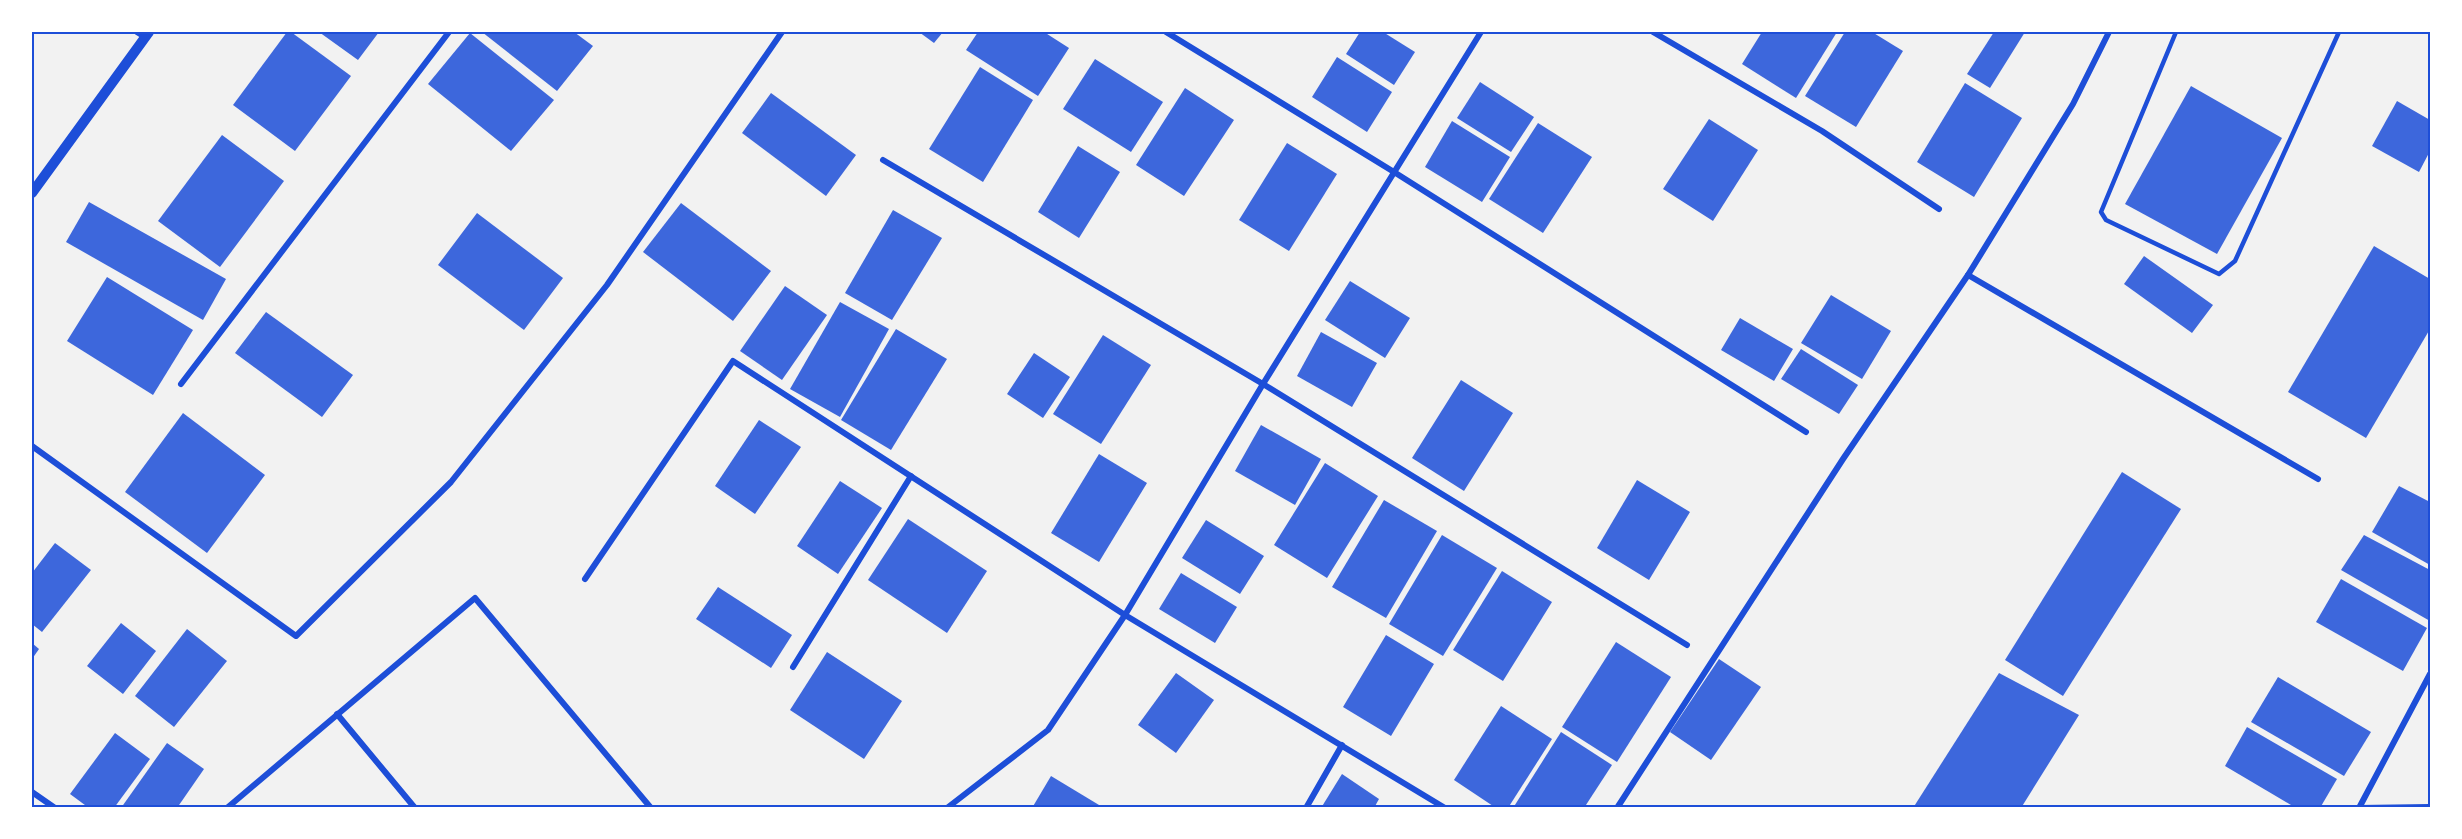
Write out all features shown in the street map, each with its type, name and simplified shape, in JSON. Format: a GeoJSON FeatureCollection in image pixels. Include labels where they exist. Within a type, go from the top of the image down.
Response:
{"type":"FeatureCollection","features":[{"type":"Feature","properties":{"kind":"street"},"geometry":{"type":"LineString","coordinates":[[181,384],[449,32]]}},
{"type":"Feature","properties":{"kind":"street"},"geometry":{"type":"LineString","coordinates":[[32,446],[296,636],[451,482],[607,285],[782,32]]}},
{"type":"Feature","properties":{"kind":"street"},"geometry":{"type":"LineString","coordinates":[[1166,32],[1394,172],[1806,432]]}},
{"type":"Feature","properties":{"kind":"street"},"geometry":{"type":"LineString","coordinates":[[947,807],[1048,730],[1125,615],[1263,384],[1481,32]]}},
{"type":"Feature","properties":{"kind":"street"},"geometry":{"type":"LineString","coordinates":[[1653,32],[1822,131],[1940,209]]}},
{"type":"Feature","properties":{"kind":"street"},"geometry":{"type":"LineString","coordinates":[[1617,807],[1842,459],[1968,275],[2073,105],[2109,32]]}},
{"type":"Feature","properties":{"kind":"street"},"geometry":{"type":"LineString","coordinates":[[32,193],[143,33]]}},
{"type":"Feature","properties":{"kind":"street"},"geometry":{"type":"LineString","coordinates":[[883,160],[1263,384],[1686,645]]}},
{"type":"Feature","properties":{"kind":"street"},"geometry":{"type":"LineString","coordinates":[[1968,275],[2318,479]]}},
{"type":"Feature","properties":{"kind":"street"},"geometry":{"type":"LineString","coordinates":[[585,579],[733,361],[1125,615],[1445,807]]}},
{"type":"Feature","properties":{"kind":"street"},"geometry":{"type":"LineString","coordinates":[[793,667],[911,476]]}},
{"type":"Feature","properties":{"kind":"street"},"geometry":{"type":"LineString","coordinates":[[227,807],[475,598],[651,807]]}},
{"type":"Feature","properties":{"kind":"street"},"geometry":{"type":"LineString","coordinates":[[2430,674],[2360,807],[2430,807]]}},
{"type":"Feature","properties":{"kind":"street"},"geometry":{"type":"LineString","coordinates":[[338,714],[414,807]]}},
{"type":"Feature","properties":{"kind":"street"},"geometry":{"type":"LineString","coordinates":[[1306,807],[1342,745]]}},
{"type":"Feature","properties":{"kind":"street"},"geometry":{"type":"LineString","coordinates":[[32,792],[55,807]]}},
{"type":"Feature","properties":{"kind":"lane"},"geometry":{"type":"LineString","coordinates":[[2176,32],[2101,212],[2106,220],[2219,274],[2235,261],[2339,32]]}},
{"type":"Feature","properties":{"kind":"building"},"geometry":{"type":"Polygon","coordinates":[[[287,32],[291,32],[351,76],[295,151],[233,105],[287,32]]]}},
{"type":"Feature","properties":{"kind":"building"},"geometry":{"type":"Polygon","coordinates":[[[319,32],[379,32],[358,60],[319,32]]]}},
{"type":"Feature","properties":{"kind":"building"},"geometry":{"type":"Polygon","coordinates":[[[482,32],[574,32],[593,46],[557,91],[482,32]]]}},
{"type":"Feature","properties":{"kind":"building"},"geometry":{"type":"Polygon","coordinates":[[[919,32],[943,32],[934,43],[919,32]]]}},
{"type":"Feature","properties":{"kind":"building"},"geometry":{"type":"Polygon","coordinates":[[[978,32],[1044,32],[1069,48],[1038,96],[966,50],[978,32]]]}},
{"type":"Feature","properties":{"kind":"building"},"geometry":{"type":"Polygon","coordinates":[[[1360,32],[1383,32],[1415,52],[1394,85],[1346,54],[1360,32]]]}},
{"type":"Feature","properties":{"kind":"building"},"geometry":{"type":"Polygon","coordinates":[[[1762,32],[1837,32],[1796,98],[1742,64],[1762,32]]]}},
{"type":"Feature","properties":{"kind":"building"},"geometry":{"type":"Polygon","coordinates":[[[1845,32],[1872,32],[1903,51],[1856,127],[1805,96],[1845,32]]]}},
{"type":"Feature","properties":{"kind":"building"},"geometry":{"type":"Polygon","coordinates":[[[1994,32],[2025,32],[1990,88],[1967,74],[1994,32]]]}},
{"type":"Feature","properties":{"kind":"building"},"geometry":{"type":"Polygon","coordinates":[[[470,33],[554,100],[511,151],[428,84],[470,33]]]}},
{"type":"Feature","properties":{"kind":"building"},"geometry":{"type":"Polygon","coordinates":[[[1337,57],[1392,92],[1367,132],[1312,97],[1337,57]]]}},
{"type":"Feature","properties":{"kind":"building"},"geometry":{"type":"Polygon","coordinates":[[[1095,59],[1163,102],[1131,152],[1063,109],[1095,59]]]}},
{"type":"Feature","properties":{"kind":"building"},"geometry":{"type":"Polygon","coordinates":[[[980,67],[1033,100],[983,182],[929,149],[980,67]]]}},
{"type":"Feature","properties":{"kind":"building"},"geometry":{"type":"Polygon","coordinates":[[[1480,82],[1534,117],[1511,152],[1457,118],[1480,82]]]}},
{"type":"Feature","properties":{"kind":"building"},"geometry":{"type":"Polygon","coordinates":[[[1965,83],[2022,118],[1974,197],[1917,162],[1965,83]]]}},
{"type":"Feature","properties":{"kind":"building"},"geometry":{"type":"Polygon","coordinates":[[[2191,86],[2282,138],[2217,254],[2125,204],[2191,86]]]}},
{"type":"Feature","properties":{"kind":"building"},"geometry":{"type":"Polygon","coordinates":[[[1185,88],[1234,120],[1184,196],[1136,165],[1185,88]]]}},
{"type":"Feature","properties":{"kind":"building"},"geometry":{"type":"Polygon","coordinates":[[[771,93],[856,155],[826,196],[742,133],[771,93]]]}},
{"type":"Feature","properties":{"kind":"building"},"geometry":{"type":"Polygon","coordinates":[[[2397,101],[2430,120],[2430,151],[2419,172],[2372,146],[2397,101]]]}},
{"type":"Feature","properties":{"kind":"building"},"geometry":{"type":"Polygon","coordinates":[[[1709,119],[1758,150],[1713,221],[1663,189],[1709,119]]]}},
{"type":"Feature","properties":{"kind":"building"},"geometry":{"type":"Polygon","coordinates":[[[1452,121],[1510,157],[1482,202],[1425,167],[1452,121]]]}},
{"type":"Feature","properties":{"kind":"building"},"geometry":{"type":"Polygon","coordinates":[[[1538,123],[1592,157],[1543,233],[1489,199],[1538,123]]]}},
{"type":"Feature","properties":{"kind":"building"},"geometry":{"type":"Polygon","coordinates":[[[222,135],[284,181],[220,267],[158,221],[222,135]]]}},
{"type":"Feature","properties":{"kind":"building"},"geometry":{"type":"Polygon","coordinates":[[[1287,143],[1337,174],[1289,251],[1239,220],[1287,143]]]}},
{"type":"Feature","properties":{"kind":"building"},"geometry":{"type":"Polygon","coordinates":[[[1078,146],[1120,172],[1079,238],[1038,212],[1078,146]]]}},
{"type":"Feature","properties":{"kind":"building"},"geometry":{"type":"Polygon","coordinates":[[[89,202],[226,279],[203,320],[66,242],[89,202]]]}},
{"type":"Feature","properties":{"kind":"building"},"geometry":{"type":"Polygon","coordinates":[[[681,203],[771,271],[733,321],[643,252],[681,203]]]}},
{"type":"Feature","properties":{"kind":"building"},"geometry":{"type":"Polygon","coordinates":[[[893,210],[942,238],[892,320],[845,293],[893,210]]]}},
{"type":"Feature","properties":{"kind":"building"},"geometry":{"type":"Polygon","coordinates":[[[477,213],[563,278],[524,330],[438,265],[477,213]]]}},
{"type":"Feature","properties":{"kind":"building"},"geometry":{"type":"Polygon","coordinates":[[[2374,246],[2430,279],[2430,329],[2366,438],[2288,392],[2374,246]]]}},
{"type":"Feature","properties":{"kind":"building"},"geometry":{"type":"Polygon","coordinates":[[[2144,256],[2213,305],[2192,333],[2124,284],[2144,256]]]}},
{"type":"Feature","properties":{"kind":"building"},"geometry":{"type":"Polygon","coordinates":[[[107,277],[193,330],[153,395],[67,341],[107,277]]]}},
{"type":"Feature","properties":{"kind":"building"},"geometry":{"type":"Polygon","coordinates":[[[1350,281],[1410,318],[1385,358],[1325,320],[1350,281]]]}},
{"type":"Feature","properties":{"kind":"building"},"geometry":{"type":"Polygon","coordinates":[[[785,286],[827,315],[782,380],[740,351],[785,286]]]}},
{"type":"Feature","properties":{"kind":"building"},"geometry":{"type":"Polygon","coordinates":[[[1831,295],[1891,331],[1862,379],[1801,343],[1831,295]]]}},
{"type":"Feature","properties":{"kind":"building"},"geometry":{"type":"Polygon","coordinates":[[[840,302],[889,329],[840,417],[790,389],[840,302]]]}},
{"type":"Feature","properties":{"kind":"building"},"geometry":{"type":"Polygon","coordinates":[[[266,312],[353,375],[322,417],[235,353],[266,312]]]}},
{"type":"Feature","properties":{"kind":"building"},"geometry":{"type":"Polygon","coordinates":[[[1740,318],[1793,349],[1774,381],[1721,350],[1740,318]]]}},
{"type":"Feature","properties":{"kind":"building"},"geometry":{"type":"Polygon","coordinates":[[[896,329],[947,359],[891,450],[841,420],[896,329]]]}},
{"type":"Feature","properties":{"kind":"building"},"geometry":{"type":"Polygon","coordinates":[[[1321,332],[1377,363],[1352,407],[1297,376],[1321,332]]]}},
{"type":"Feature","properties":{"kind":"building"},"geometry":{"type":"Polygon","coordinates":[[[1103,335],[1151,365],[1101,444],[1053,414],[1103,335]]]}},
{"type":"Feature","properties":{"kind":"building"},"geometry":{"type":"Polygon","coordinates":[[[1801,349],[1858,385],[1839,414],[1781,379],[1801,349]]]}},
{"type":"Feature","properties":{"kind":"building"},"geometry":{"type":"Polygon","coordinates":[[[1034,353],[1070,377],[1043,418],[1007,394],[1034,353]]]}},
{"type":"Feature","properties":{"kind":"building"},"geometry":{"type":"Polygon","coordinates":[[[1461,380],[1513,413],[1464,491],[1412,458],[1461,380]]]}},
{"type":"Feature","properties":{"kind":"building"},"geometry":{"type":"Polygon","coordinates":[[[183,413],[265,475],[207,553],[125,492],[183,413]]]}},
{"type":"Feature","properties":{"kind":"building"},"geometry":{"type":"Polygon","coordinates":[[[759,420],[801,447],[755,514],[715,486],[759,420]]]}},
{"type":"Feature","properties":{"kind":"building"},"geometry":{"type":"Polygon","coordinates":[[[1261,425],[1321,459],[1295,505],[1235,471],[1261,425]]]}},
{"type":"Feature","properties":{"kind":"building"},"geometry":{"type":"Polygon","coordinates":[[[1099,454],[1147,483],[1099,562],[1051,533],[1099,454]]]}},
{"type":"Feature","properties":{"kind":"building"},"geometry":{"type":"Polygon","coordinates":[[[1325,463],[1378,496],[1327,578],[1274,545],[1325,463]]]}},
{"type":"Feature","properties":{"kind":"building"},"geometry":{"type":"Polygon","coordinates":[[[2122,472],[2181,509],[2063,696],[2005,660],[2122,472]]]}},
{"type":"Feature","properties":{"kind":"building"},"geometry":{"type":"Polygon","coordinates":[[[1637,480],[1690,512],[1649,580],[1597,548],[1637,480]]]}},
{"type":"Feature","properties":{"kind":"building"},"geometry":{"type":"Polygon","coordinates":[[[840,481],[882,508],[838,574],[797,546],[840,481]]]}},
{"type":"Feature","properties":{"kind":"building"},"geometry":{"type":"Polygon","coordinates":[[[2399,486],[2430,502],[2430,565],[2372,532],[2399,486]]]}},
{"type":"Feature","properties":{"kind":"building"},"geometry":{"type":"Polygon","coordinates":[[[1384,500],[1437,531],[1386,618],[1332,587],[1384,500]]]}},
{"type":"Feature","properties":{"kind":"building"},"geometry":{"type":"Polygon","coordinates":[[[908,519],[987,571],[947,633],[868,580],[908,519]]]}},
{"type":"Feature","properties":{"kind":"building"},"geometry":{"type":"Polygon","coordinates":[[[1206,520],[1264,556],[1240,594],[1182,558],[1206,520]]]}},
{"type":"Feature","properties":{"kind":"building"},"geometry":{"type":"Polygon","coordinates":[[[1442,535],[1497,568],[1443,656],[1389,624],[1442,535]]]}},
{"type":"Feature","properties":{"kind":"building"},"geometry":{"type":"Polygon","coordinates":[[[2364,535],[2430,570],[2430,621],[2341,570],[2364,535]]]}},
{"type":"Feature","properties":{"kind":"building"},"geometry":{"type":"Polygon","coordinates":[[[55,543],[91,570],[42,632],[32,624],[32,573],[55,543]]]}},
{"type":"Feature","properties":{"kind":"building"},"geometry":{"type":"Polygon","coordinates":[[[1502,571],[1552,602],[1503,681],[1453,650],[1502,571]]]}},
{"type":"Feature","properties":{"kind":"building"},"geometry":{"type":"Polygon","coordinates":[[[1181,573],[1237,607],[1215,643],[1159,609],[1181,573]]]}},
{"type":"Feature","properties":{"kind":"building"},"geometry":{"type":"Polygon","coordinates":[[[2341,579],[2427,628],[2403,671],[2316,622],[2341,579]]]}},
{"type":"Feature","properties":{"kind":"building"},"geometry":{"type":"Polygon","coordinates":[[[718,587],[792,635],[771,668],[696,619],[718,587]]]}},
{"type":"Feature","properties":{"kind":"building"},"geometry":{"type":"Polygon","coordinates":[[[121,623],[156,651],[123,694],[87,666],[121,623]]]}},
{"type":"Feature","properties":{"kind":"building"},"geometry":{"type":"Polygon","coordinates":[[[187,629],[227,661],[174,727],[135,696],[187,629]]]}},
{"type":"Feature","properties":{"kind":"building"},"geometry":{"type":"Polygon","coordinates":[[[1386,635],[1434,664],[1391,736],[1343,707],[1386,635]]]}},
{"type":"Feature","properties":{"kind":"building"},"geometry":{"type":"Polygon","coordinates":[[[1616,642],[1671,677],[1617,762],[1562,727],[1616,642]]]}},
{"type":"Feature","properties":{"kind":"building"},"geometry":{"type":"Polygon","coordinates":[[[32,643],[39,649],[32,659],[32,643]]]}},
{"type":"Feature","properties":{"kind":"building"},"geometry":{"type":"Polygon","coordinates":[[[827,652],[902,701],[864,759],[790,710],[827,652]]]}},
{"type":"Feature","properties":{"kind":"building"},"geometry":{"type":"Polygon","coordinates":[[[1719,659],[1761,687],[1711,760],[1670,732],[1719,659]]]}},
{"type":"Feature","properties":{"kind":"building"},"geometry":{"type":"Polygon","coordinates":[[[1176,673],[1214,700],[1176,753],[1138,725],[1176,673]]]}},
{"type":"Feature","properties":{"kind":"building"},"geometry":{"type":"Polygon","coordinates":[[[1999,673],[2079,715],[2021,808],[1913,808],[1999,673]]]}},
{"type":"Feature","properties":{"kind":"building"},"geometry":{"type":"Polygon","coordinates":[[[2278,677],[2371,732],[2344,776],[2251,722],[2278,677]]]}},
{"type":"Feature","properties":{"kind":"building"},"geometry":{"type":"Polygon","coordinates":[[[1501,706],[1552,739],[1508,808],[1496,808],[1454,780],[1501,706]]]}},
{"type":"Feature","properties":{"kind":"building"},"geometry":{"type":"Polygon","coordinates":[[[2247,727],[2337,779],[2320,808],[2296,808],[2225,766],[2247,727]]]}},
{"type":"Feature","properties":{"kind":"building"},"geometry":{"type":"Polygon","coordinates":[[[1561,732],[1612,765],[1584,808],[1513,808],[1561,732]]]}},
{"type":"Feature","properties":{"kind":"building"},"geometry":{"type":"Polygon","coordinates":[[[115,733],[150,759],[114,808],[89,808],[70,794],[115,733]]]}},
{"type":"Feature","properties":{"kind":"building"},"geometry":{"type":"Polygon","coordinates":[[[167,743],[204,769],[177,808],[121,808],[167,743]]]}},
{"type":"Feature","properties":{"kind":"building"},"geometry":{"type":"Polygon","coordinates":[[[1342,774],[1379,799],[1374,808],[1321,808],[1342,774]]]}},
{"type":"Feature","properties":{"kind":"building"},"geometry":{"type":"Polygon","coordinates":[[[1051,776],[1104,808],[1032,808],[1051,776]]]}}]}
